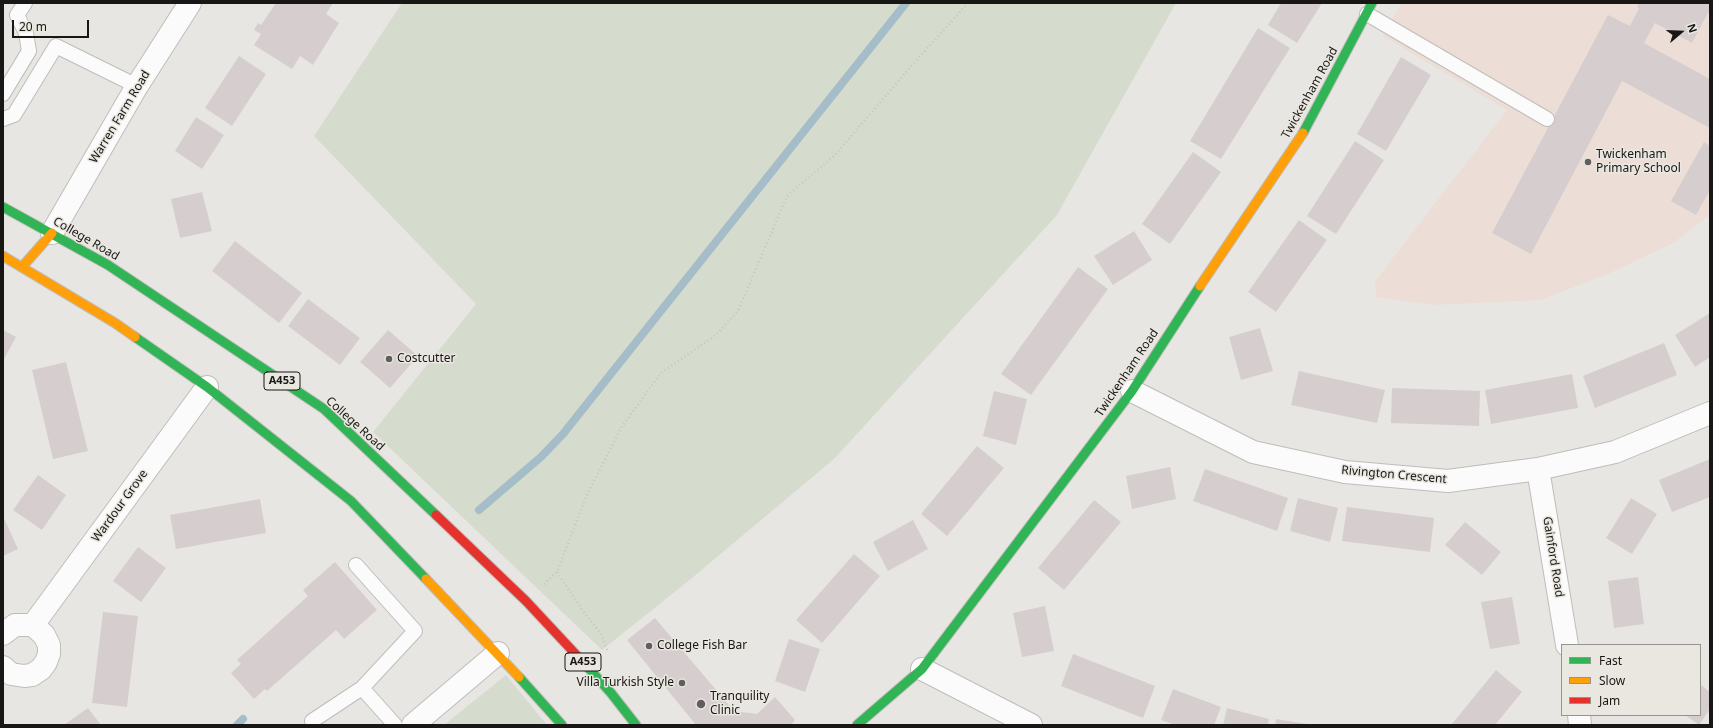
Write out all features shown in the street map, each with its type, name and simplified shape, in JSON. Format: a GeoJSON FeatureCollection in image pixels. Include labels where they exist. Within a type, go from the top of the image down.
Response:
{"type":"FeatureCollection","features":[{"type":"Feature","properties":{"kind":"main road","name":"Twickenham Road"},"geometry":{"type":"LineString","coordinates":[[857,725],[922,669],[1132,391],[1165,338],[1308,126],[1369,8]]}},
{"type":"Feature","properties":{"kind":"main road","name":"College Road"},"geometry":{"type":"LineString","coordinates":[[3,207],[108,265],[324,409],[526,601],[611,693],[636,725]]}},
{"type":"Feature","properties":{"kind":"main road"},"geometry":{"type":"LineString","coordinates":[[22,267],[52,233]]}},
{"type":"Feature","properties":{"kind":"main road"},"geometry":{"type":"LineString","coordinates":[[3,256],[115,323],[207,387],[289,454],[351,500],[498,653],[562,725]]}},
{"type":"Feature","properties":{"kind":"street","name":"Warren Farm Road"},"geometry":{"type":"LineString","coordinates":[[52,233],[137,86],[190,3]]}},
{"type":"Feature","properties":{"kind":"street","name":"Wardour Grove"},"geometry":{"type":"LineString","coordinates":[[34,625],[207,387]]}},
{"type":"Feature","properties":{"kind":"street","name":"Rivington Crescent"},"geometry":{"type":"LineString","coordinates":[[1132,391],[1253,452],[1345,472],[1448,481],[1538,469],[1616,452],[1710,413]]}},
{"type":"Feature","properties":{"kind":"street","name":"Gainford Road"},"geometry":{"type":"LineString","coordinates":[[1538,469],[1567,644]]}},
{"type":"Feature","properties":{"kind":"street"},"geometry":{"type":"LineString","coordinates":[[3,634],[15,625],[34,625],[44,635],[49,645],[48,658],[41,669],[32,675],[24,676],[11,674],[3,667]]}},
{"type":"Feature","properties":{"kind":"street"},"geometry":{"type":"LineString","coordinates":[[413,725],[498,653]]}},
{"type":"Feature","properties":{"kind":"street"},"geometry":{"type":"LineString","coordinates":[[922,669],[1031,725]]}},
{"type":"Feature","properties":{"kind":"lane"},"geometry":{"type":"LineString","coordinates":[[3,94],[29,51],[26,33],[17,15],[25,3]]}},
{"type":"Feature","properties":{"kind":"lane"},"geometry":{"type":"LineString","coordinates":[[1369,8],[1547,119]]}},
{"type":"Feature","properties":{"kind":"lane"},"geometry":{"type":"LineString","coordinates":[[3,119],[14,116],[56,46],[137,86]]}},
{"type":"Feature","properties":{"kind":"lane"},"geometry":{"type":"LineString","coordinates":[[312,721],[362,688],[415,631],[356,565]]}},
{"type":"Feature","properties":{"kind":"lane"},"geometry":{"type":"LineString","coordinates":[[362,688],[395,725]]}},
{"type":"Feature","properties":{"kind":"path"},"geometry":{"type":"LineString","coordinates":[[609,655],[601,634],[583,611],[557,572],[586,497],[621,428],[661,373],[716,335],[738,311],[787,196],[835,155],[968,3]]}},
{"type":"Feature","properties":{"kind":"shaded area"},"geometry":{"type":"Polygon","coordinates":[[[402,3],[1176,3],[1057,215],[834,459],[686,583],[602,650],[373,432],[476,304],[314,136],[402,3]]]}},
{"type":"Feature","properties":{"kind":"shaded area","name":"Twickenham Primary School"},"geometry":{"type":"Polygon","coordinates":[[[1401,3],[1710,3],[1710,215],[1673,243],[1610,273],[1541,300],[1433,305],[1376,297],[1375,281],[1507,110],[1383,36],[1401,3]]]}},
{"type":"Feature","properties":{"kind":"shaded area"},"geometry":{"type":"Polygon","coordinates":[[[506,675],[547,725],[444,725],[506,675]]]}},
{"type":"Feature","properties":{"kind":"building"},"geometry":{"type":"Polygon","coordinates":[[[276,3],[333,3],[326,14],[339,23],[313,65],[300,56],[292,69],[254,45],[261,34],[254,30],[258,23],[261,25],[276,3]]]}},
{"type":"Feature","properties":{"kind":"building"},"geometry":{"type":"Polygon","coordinates":[[[1281,3],[1322,3],[1297,43],[1268,25],[1281,3]]]}},
{"type":"Feature","properties":{"kind":"building"},"geometry":{"type":"Polygon","coordinates":[[[1639,3],[1710,3],[1710,9],[1692,43],[1655,23],[1644,43],[1710,79],[1710,128],[1622,81],[1531,254],[1492,233],[1608,15],[1630,26],[1639,8],[1637,7],[1639,3]]]}},
{"type":"Feature","properties":{"kind":"building"},"geometry":{"type":"Polygon","coordinates":[[[1258,28],[1290,48],[1221,159],[1190,141],[1258,28]]]}},
{"type":"Feature","properties":{"kind":"building"},"geometry":{"type":"Polygon","coordinates":[[[239,56],[266,74],[232,126],[205,108],[239,56]]]}},
{"type":"Feature","properties":{"kind":"building"},"geometry":{"type":"Polygon","coordinates":[[[1401,57],[1431,75],[1386,151],[1357,134],[1401,57]]]}},
{"type":"Feature","properties":{"kind":"building"},"geometry":{"type":"Polygon","coordinates":[[[196,117],[224,135],[202,169],[175,151],[196,117]]]}},
{"type":"Feature","properties":{"kind":"building"},"geometry":{"type":"Polygon","coordinates":[[[1355,141],[1384,160],[1336,234],[1307,216],[1355,141]]]}},
{"type":"Feature","properties":{"kind":"building"},"geometry":{"type":"Polygon","coordinates":[[[1704,142],[1710,146],[1710,190],[1696,215],[1671,201],[1704,142]]]}},
{"type":"Feature","properties":{"kind":"building"},"geometry":{"type":"Polygon","coordinates":[[[1193,152],[1221,172],[1170,244],[1142,224],[1193,152]]]}},
{"type":"Feature","properties":{"kind":"building"},"geometry":{"type":"Polygon","coordinates":[[[202,192],[212,231],[180,238],[171,199],[202,192]]]}},
{"type":"Feature","properties":{"kind":"building"},"geometry":{"type":"Polygon","coordinates":[[[1299,220],[1327,240],[1276,312],[1248,292],[1299,220]]]}},
{"type":"Feature","properties":{"kind":"building"},"geometry":{"type":"Polygon","coordinates":[[[1134,231],[1152,260],[1113,285],[1094,256],[1134,231]]]}},
{"type":"Feature","properties":{"kind":"building"},"geometry":{"type":"Polygon","coordinates":[[[235,241],[302,293],[279,323],[212,271],[235,241]]]}},
{"type":"Feature","properties":{"kind":"building"},"geometry":{"type":"Polygon","coordinates":[[[1078,267],[1108,289],[1031,395],[1001,374],[1078,267]]]}},
{"type":"Feature","properties":{"kind":"building"},"geometry":{"type":"Polygon","coordinates":[[[308,299],[360,338],[340,365],[288,326],[308,299]]]}},
{"type":"Feature","properties":{"kind":"building"},"geometry":{"type":"Polygon","coordinates":[[[1710,313],[1710,357],[1695,367],[1675,335],[1710,313]]]}},
{"type":"Feature","properties":{"kind":"building"},"geometry":{"type":"Polygon","coordinates":[[[1260,328],[1273,371],[1241,380],[1229,337],[1260,328]]]}},
{"type":"Feature","properties":{"kind":"building"},"geometry":{"type":"Polygon","coordinates":[[[3,330],[16,337],[3,361],[3,330]]]}},
{"type":"Feature","properties":{"kind":"building","name":"Costcutter"},"geometry":{"type":"Polygon","coordinates":[[[388,330],[418,356],[390,388],[360,362],[388,330]]]}},
{"type":"Feature","properties":{"kind":"building"},"geometry":{"type":"Polygon","coordinates":[[[1664,343],[1677,375],[1595,408],[1583,376],[1664,343]]]}},
{"type":"Feature","properties":{"kind":"building"},"geometry":{"type":"Polygon","coordinates":[[[66,362],[88,451],[53,459],[32,370],[66,362]]]}},
{"type":"Feature","properties":{"kind":"building"},"geometry":{"type":"Polygon","coordinates":[[[1299,371],[1385,390],[1377,423],[1291,405],[1299,371]]]}},
{"type":"Feature","properties":{"kind":"building"},"geometry":{"type":"Polygon","coordinates":[[[1572,374],[1578,408],[1491,424],[1485,390],[1572,374]]]}},
{"type":"Feature","properties":{"kind":"building"},"geometry":{"type":"Polygon","coordinates":[[[1392,388],[1480,391],[1479,426],[1391,423],[1392,388]]]}},
{"type":"Feature","properties":{"kind":"building"},"geometry":{"type":"Polygon","coordinates":[[[994,391],[1027,399],[1016,445],[983,436],[994,391]]]}},
{"type":"Feature","properties":{"kind":"building"},"geometry":{"type":"Polygon","coordinates":[[[977,446],[1004,468],[947,536],[921,514],[977,446]]]}},
{"type":"Feature","properties":{"kind":"building"},"geometry":{"type":"Polygon","coordinates":[[[1710,459],[1710,497],[1672,512],[1659,480],[1710,459]]]}},
{"type":"Feature","properties":{"kind":"building"},"geometry":{"type":"Polygon","coordinates":[[[1170,467],[1176,499],[1132,509],[1126,476],[1170,467]]]}},
{"type":"Feature","properties":{"kind":"building"},"geometry":{"type":"Polygon","coordinates":[[[1205,469],[1288,498],[1277,531],[1193,501],[1205,469]]]}},
{"type":"Feature","properties":{"kind":"building"},"geometry":{"type":"Polygon","coordinates":[[[38,475],[66,495],[42,530],[13,510],[38,475]]]}},
{"type":"Feature","properties":{"kind":"building"},"geometry":{"type":"Polygon","coordinates":[[[1298,498],[1338,508],[1330,542],[1290,531],[1298,498]]]}},
{"type":"Feature","properties":{"kind":"building"},"geometry":{"type":"Polygon","coordinates":[[[1631,498],[1657,514],[1632,554],[1606,538],[1631,498]]]}},
{"type":"Feature","properties":{"kind":"building"},"geometry":{"type":"Polygon","coordinates":[[[260,499],[266,533],[176,549],[170,515],[260,499]]]}},
{"type":"Feature","properties":{"kind":"building"},"geometry":{"type":"Polygon","coordinates":[[[1094,500],[1121,522],[1064,590],[1038,568],[1094,500]]]}},
{"type":"Feature","properties":{"kind":"building"},"geometry":{"type":"Polygon","coordinates":[[[1347,507],[1434,518],[1430,552],[1342,541],[1347,507]]]}},
{"type":"Feature","properties":{"kind":"building"},"geometry":{"type":"Polygon","coordinates":[[[3,516],[18,549],[3,556],[3,516]]]}},
{"type":"Feature","properties":{"kind":"building"},"geometry":{"type":"Polygon","coordinates":[[[913,520],[928,549],[888,571],[873,542],[913,520]]]}},
{"type":"Feature","properties":{"kind":"building"},"geometry":{"type":"Polygon","coordinates":[[[1465,522],[1501,552],[1482,575],[1445,545],[1465,522]]]}},
{"type":"Feature","properties":{"kind":"building"},"geometry":{"type":"Polygon","coordinates":[[[138,547],[166,568],[141,602],[113,581],[138,547]]]}},
{"type":"Feature","properties":{"kind":"building"},"geometry":{"type":"Polygon","coordinates":[[[854,554],[880,576],[822,643],[796,620],[854,554]]]}},
{"type":"Feature","properties":{"kind":"building"},"geometry":{"type":"Polygon","coordinates":[[[335,562],[377,610],[344,639],[336,630],[267,691],[265,689],[254,699],[231,673],[241,664],[237,660],[308,596],[303,590],[335,562]]]}},
{"type":"Feature","properties":{"kind":"building"},"geometry":{"type":"Polygon","coordinates":[[[1638,577],[1644,624],[1614,628],[1608,581],[1638,577]]]}},
{"type":"Feature","properties":{"kind":"building"},"geometry":{"type":"Polygon","coordinates":[[[1512,597],[1520,644],[1490,649],[1481,602],[1512,597]]]}},
{"type":"Feature","properties":{"kind":"building"},"geometry":{"type":"Polygon","coordinates":[[[1045,606],[1054,651],[1022,657],[1013,613],[1045,606]]]}},
{"type":"Feature","properties":{"kind":"building"},"geometry":{"type":"Polygon","coordinates":[[[103,612],[138,616],[127,707],[92,703],[103,612]]]}},
{"type":"Feature","properties":{"kind":"building"},"geometry":{"type":"Polygon","coordinates":[[[655,618],[734,711],[757,714],[775,697],[795,720],[791,725],[696,725],[627,640],[655,618]]]}},
{"type":"Feature","properties":{"kind":"building"},"geometry":{"type":"Polygon","coordinates":[[[789,639],[820,649],[805,692],[775,681],[789,639]]]}},
{"type":"Feature","properties":{"kind":"building"},"geometry":{"type":"Polygon","coordinates":[[[1073,654],[1155,686],[1143,718],[1061,686],[1073,654]]]}},
{"type":"Feature","properties":{"kind":"building"},"geometry":{"type":"Polygon","coordinates":[[[1496,670],[1522,692],[1495,725],[1451,725],[1496,670]]]}},
{"type":"Feature","properties":{"kind":"building"},"geometry":{"type":"Polygon","coordinates":[[[1701,685],[1710,692],[1710,709],[1699,725],[1686,716],[1701,716],[1701,685]]]}},
{"type":"Feature","properties":{"kind":"building"},"geometry":{"type":"Polygon","coordinates":[[[1173,689],[1221,707],[1214,725],[1175,725],[1161,720],[1173,689]]]}},
{"type":"Feature","properties":{"kind":"building"},"geometry":{"type":"Polygon","coordinates":[[[88,708],[101,725],[64,725],[71,720],[88,708]]]}},
{"type":"Feature","properties":{"kind":"building"},"geometry":{"type":"Polygon","coordinates":[[[1227,708],[1269,719],[1268,725],[1223,725],[1227,708]]]}},
{"type":"Feature","properties":{"kind":"building"},"geometry":{"type":"Polygon","coordinates":[[[1276,719],[1307,724],[1307,725],[1275,725],[1276,719]]]}},
{"type":"Feature","properties":{"kind":"waterway"},"geometry":{"type":"LineString","coordinates":[[479,510],[541,457],[563,434],[906,3]]}},
{"type":"Feature","properties":{"kind":"waterway"},"geometry":{"type":"LineString","coordinates":[[237,725],[243,719]]}},
{"type":"Feature","properties":{"kind":"traffic: fast"},"geometry":{"type":"LineString","coordinates":[[1303,133],[1372,3]]}},
{"type":"Feature","properties":{"kind":"traffic: fast"},"geometry":{"type":"LineString","coordinates":[[3,207],[108,265],[324,409],[436,515]]}},
{"type":"Feature","properties":{"kind":"traffic: fast"},"geometry":{"type":"LineString","coordinates":[[857,725],[922,669],[1132,391],[1200,286]]}},
{"type":"Feature","properties":{"kind":"traffic: fast"},"geometry":{"type":"LineString","coordinates":[[135,337],[207,387],[351,501],[426,579]]}},
{"type":"Feature","properties":{"kind":"traffic: fast"},"geometry":{"type":"LineString","coordinates":[[582,661],[611,693],[636,725]]}},
{"type":"Feature","properties":{"kind":"traffic: fast"},"geometry":{"type":"LineString","coordinates":[[519,677],[562,725]]}},
{"type":"Feature","properties":{"kind":"traffic: slow"},"geometry":{"type":"LineString","coordinates":[[1200,286],[1303,133]]}},
{"type":"Feature","properties":{"kind":"traffic: slow"},"geometry":{"type":"LineString","coordinates":[[22,267],[52,233]]}},
{"type":"Feature","properties":{"kind":"traffic: slow"},"geometry":{"type":"LineString","coordinates":[[3,256],[115,323],[135,337]]}},
{"type":"Feature","properties":{"kind":"traffic: slow"},"geometry":{"type":"LineString","coordinates":[[426,579],[519,677]]}},
{"type":"Feature","properties":{"kind":"traffic: jam"},"geometry":{"type":"LineString","coordinates":[[436,515],[526,601],[582,661]]}},
{"type":"Feature","properties":{"kind":"place","name":"Twickenham Primary School"},"geometry":{"type":"Point","coordinates":[1588,162]}},
{"type":"Feature","properties":{"kind":"place","name":"Costcutter"},"geometry":{"type":"Point","coordinates":[389,359]}},
{"type":"Feature","properties":{"kind":"place","name":"College Fish Bar"},"geometry":{"type":"Point","coordinates":[649,646]}},
{"type":"Feature","properties":{"kind":"place","name":"Villa Turkish Style"},"geometry":{"type":"Point","coordinates":[682,683]}},
{"type":"Feature","properties":{"kind":"place","name":"Tranquility Clinic"},"geometry":{"type":"Point","coordinates":[701,704]}}]}
